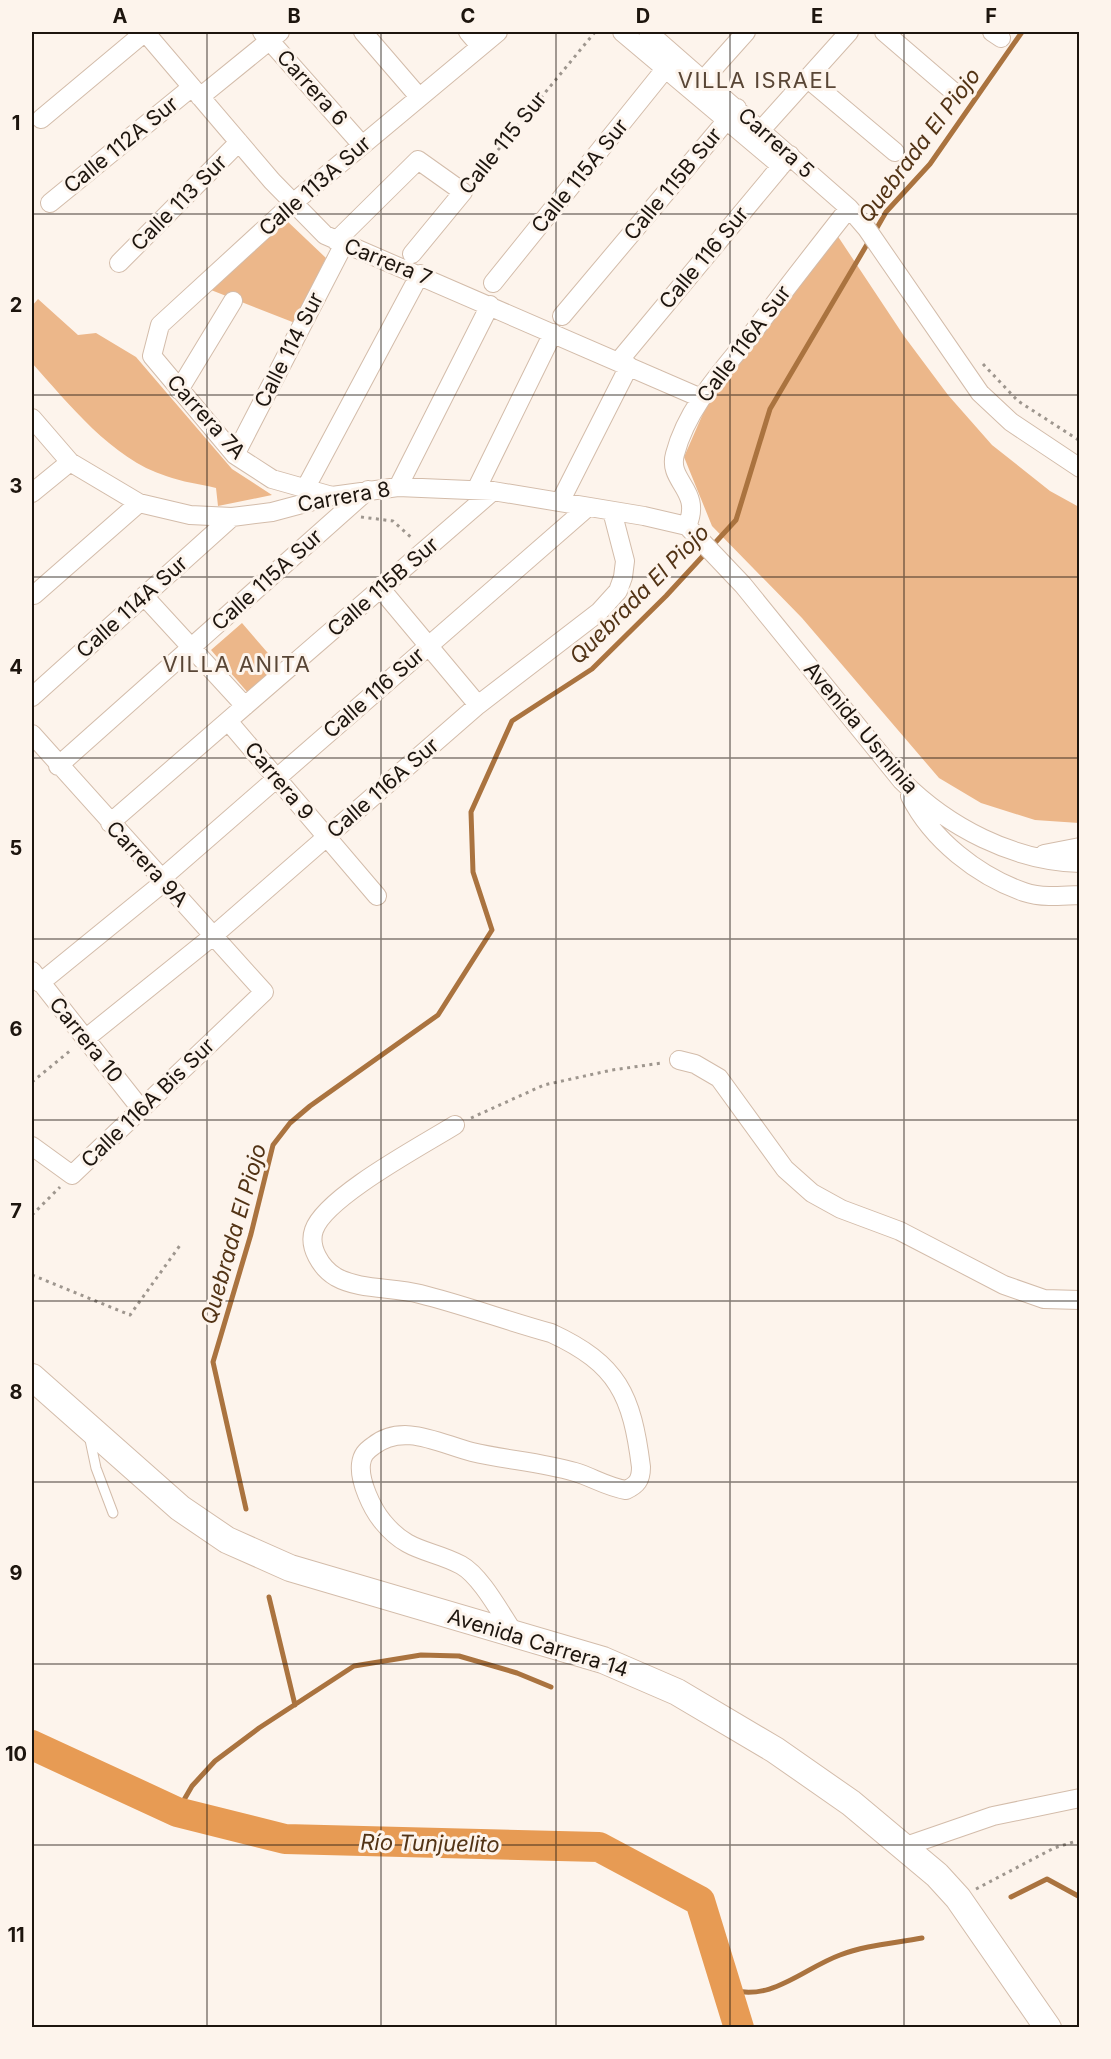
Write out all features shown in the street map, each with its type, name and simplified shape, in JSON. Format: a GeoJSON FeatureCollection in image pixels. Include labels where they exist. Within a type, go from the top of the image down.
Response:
{"type":"FeatureCollection","features":[{"type":"Feature","properties":{"kind":"main road","name":"Avenida Carrera 14"},"geometry":{"type":"LineString","coordinates":[[32,1377],[198,1523],[251,1552],[333,1581],[603,1660],[677,1692],[776,1750],[851,1803],[906,1846],[938,1875],[958,1898],[1048,2028]]}},
{"type":"Feature","properties":{"kind":"street"},"geometry":{"type":"LineString","coordinates":[[40,119],[145,32]]}},
{"type":"Feature","properties":{"kind":"street","name":"Carrera 7"},"geometry":{"type":"LineString","coordinates":[[145,32],[239,142],[320,231],[340,243],[420,274],[701,398]]}},
{"type":"Feature","properties":{"kind":"street"},"geometry":{"type":"LineString","coordinates":[[363,32],[419,97]]}},
{"type":"Feature","properties":{"kind":"street"},"geometry":{"type":"LineString","coordinates":[[468,32],[480,46]]}},
{"type":"Feature","properties":{"kind":"street","name":"Calle 113A Sur"},"geometry":{"type":"LineString","coordinates":[[152,356],[160,325],[293,203],[498,32]]}},
{"type":"Feature","properties":{"kind":"street","name":"Carrera 5"},"geometry":{"type":"LineString","coordinates":[[622,32],[666,68],[761,130],[785,160]]}},
{"type":"Feature","properties":{"kind":"street","name":"Carrera 5"},"geometry":{"type":"LineString","coordinates":[[648,32],[704,79],[732,113],[785,160],[849,208]]}},
{"type":"Feature","properties":{"kind":"street"},"geometry":{"type":"LineString","coordinates":[[704,79],[746,32]]}},
{"type":"Feature","properties":{"kind":"street"},"geometry":{"type":"LineString","coordinates":[[761,130],[849,32]]}},
{"type":"Feature","properties":{"kind":"street"},"geometry":{"type":"LineString","coordinates":[[884,32],[955,93]]}},
{"type":"Feature","properties":{"kind":"street","name":"Calle 112A Sur"},"geometry":{"type":"LineString","coordinates":[[50,203],[270,34]]}},
{"type":"Feature","properties":{"kind":"street","name":"Carrera 6"},"geometry":{"type":"LineString","coordinates":[[270,34],[362,145]]}},
{"type":"Feature","properties":{"kind":"street","name":"Calle 115A Sur"},"geometry":{"type":"LineString","coordinates":[[493,283],[666,68]]}},
{"type":"Feature","properties":{"kind":"street"},"geometry":{"type":"LineString","coordinates":[[807,78],[895,152]]}},
{"type":"Feature","properties":{"kind":"street","name":"Calle 115B Sur"},"geometry":{"type":"LineString","coordinates":[[562,316],[732,113]]}},
{"type":"Feature","properties":{"kind":"street","name":"Calle 113 Sur"},"geometry":{"type":"LineString","coordinates":[[119,264],[239,142]]}},
{"type":"Feature","properties":{"kind":"street","name":"Calle 114 Sur"},"geometry":{"type":"LineString","coordinates":[[235,455],[340,243],[418,160],[463,192]]}},
{"type":"Feature","properties":{"kind":"street","name":"Calle 116 Sur"},"geometry":{"type":"LineString","coordinates":[[560,502],[623,364],[785,160]]}},
{"type":"Feature","properties":{"kind":"street","name":"Calle 115 Sur"},"geometry":{"type":"LineString","coordinates":[[412,254],[463,192]]}},
{"type":"Feature","properties":{"kind":"street"},"geometry":{"type":"LineString","coordinates":[[849,208],[879,245],[980,393],[1011,422],[1080,468]]}},
{"type":"Feature","properties":{"kind":"street","name":"Calle 116A Sur"},"geometry":{"type":"LineString","coordinates":[[687,526],[693,514],[693,504],[674,464],[675,454],[701,398],[849,208]]}},
{"type":"Feature","properties":{"kind":"street"},"geometry":{"type":"LineString","coordinates":[[305,489],[420,274]]}},
{"type":"Feature","properties":{"kind":"street"},"geometry":{"type":"LineString","coordinates":[[179,390],[232,301]]}},
{"type":"Feature","properties":{"kind":"street"},"geometry":{"type":"LineString","coordinates":[[398,487],[490,306]]}},
{"type":"Feature","properties":{"kind":"street","name":"Calle 115B Sur"},"geometry":{"type":"LineString","coordinates":[[110,823],[424,552],[485,490],[553,333]]}},
{"type":"Feature","properties":{"kind":"street","name":"Carrera 7A"},"geometry":{"type":"LineString","coordinates":[[152,356],[235,455],[272,479],[332,496]]}},
{"type":"Feature","properties":{"kind":"street","name":"Carrera 8"},"geometry":{"type":"LineString","coordinates":[[32,418],[70,462],[139,503],[190,515],[232,517],[272,512],[332,496],[398,487],[485,490],[687,526]]}},
{"type":"Feature","properties":{"kind":"street"},"geometry":{"type":"LineString","coordinates":[[32,493],[70,462]]}},
{"type":"Feature","properties":{"kind":"street","name":"Calle 115A Sur"},"geometry":{"type":"LineString","coordinates":[[58,766],[369,490]]}},
{"type":"Feature","properties":{"kind":"street"},"geometry":{"type":"LineString","coordinates":[[34,595],[139,503]]}},
{"type":"Feature","properties":{"kind":"street","name":"Calle 116 Sur"},"geometry":{"type":"LineString","coordinates":[[36,977],[163,880],[588,507]]}},
{"type":"Feature","properties":{"kind":"street","name":"Calle 116A Sur"},"geometry":{"type":"LineString","coordinates":[[85,1039],[213,936],[478,705],[599,612],[618,591],[626,561],[612,511]]}},
{"type":"Feature","properties":{"kind":"street","name":"Calle 114A Sur"},"geometry":{"type":"LineString","coordinates":[[32,697],[232,517]]}},
{"type":"Feature","properties":{"kind":"street","name":"Avenida Usminia"},"geometry":{"type":"LineString","coordinates":[[687,526],[718,556],[902,781],[926,805],[950,822],[987,840],[1033,856],[1080,863]]}},
{"type":"Feature","properties":{"kind":"street"},"geometry":{"type":"LineString","coordinates":[[381,589],[478,705]]}},
{"type":"Feature","properties":{"kind":"street"},"geometry":{"type":"LineString","coordinates":[[144,596],[245,706]]}},
{"type":"Feature","properties":{"kind":"street","name":"Carrera 9"},"geometry":{"type":"LineString","coordinates":[[228,721],[377,896]]}},
{"type":"Feature","properties":{"kind":"street","name":"Carrera 9A"},"geometry":{"type":"LineString","coordinates":[[32,734],[58,766],[264,992]]}},
{"type":"Feature","properties":{"kind":"street"},"geometry":{"type":"LineString","coordinates":[[902,781],[920,815],[933,832],[956,852],[993,877],[1025,892],[1048,896],[1080,895]]}},
{"type":"Feature","properties":{"kind":"street"},"geometry":{"type":"LineString","coordinates":[[1033,856],[1080,847]]}},
{"type":"Feature","properties":{"kind":"street","name":"Carrera 10"},"geometry":{"type":"LineString","coordinates":[[36,977],[141,1109]]}},
{"type":"Feature","properties":{"kind":"street","name":"Calle 116A Bis Sur"},"geometry":{"type":"LineString","coordinates":[[72,1176],[264,992]]}},
{"type":"Feature","properties":{"kind":"street"},"geometry":{"type":"LineString","coordinates":[[679,1060],[695,1064],[719,1078],[785,1169],[812,1193],[842,1209],[900,1231],[1004,1285],[1044,1299],[1080,1300]]}},
{"type":"Feature","properties":{"kind":"street"},"geometry":{"type":"LineString","coordinates":[[455,1125],[385,1169],[328,1209],[314,1230],[313,1247],[322,1265],[333,1275],[346,1282],[421,1294],[551,1333],[571,1342],[602,1364],[624,1391],[641,1467],[641,1476],[635,1486],[626,1490],[559,1468],[470,1452],[453,1444],[402,1434],[387,1436],[363,1455],[360,1466],[362,1480],[382,1521],[402,1541],[425,1553],[461,1565],[473,1575],[514,1633]]}},
{"type":"Feature","properties":{"kind":"street"},"geometry":{"type":"LineString","coordinates":[[32,1146],[72,1176]]}},
{"type":"Feature","properties":{"kind":"street"},"geometry":{"type":"LineString","coordinates":[[906,1846],[993,1816],[1080,1798]]}},
{"type":"Feature","properties":{"kind":"lane"},"geometry":{"type":"LineString","coordinates":[[89,1429],[90,1449],[113,1513]]}},
{"type":"Feature","properties":{"kind":"path","name":"Calle 115 Sur"},"geometry":{"type":"LineString","coordinates":[[463,192],[595,32]]}},
{"type":"Feature","properties":{"kind":"path"},"geometry":{"type":"LineString","coordinates":[[981,361],[1018,401],[1080,441]]}},
{"type":"Feature","properties":{"kind":"path"},"geometry":{"type":"LineString","coordinates":[[346,510],[367,519],[393,521],[407,532],[424,552]]}},
{"type":"Feature","properties":{"kind":"path"},"geometry":{"type":"LineString","coordinates":[[32,1082],[85,1039]]}},
{"type":"Feature","properties":{"kind":"path"},"geometry":{"type":"LineString","coordinates":[[455,1125],[544,1085],[612,1070],[679,1060]]}},
{"type":"Feature","properties":{"kind":"path","name":"Calle 116A Bis Sur"},"geometry":{"type":"LineString","coordinates":[[32,1215],[72,1176]]}},
{"type":"Feature","properties":{"kind":"path"},"geometry":{"type":"LineString","coordinates":[[32,1275],[130,1315],[181,1244]]}},
{"type":"Feature","properties":{"kind":"path"},"geometry":{"type":"LineString","coordinates":[[958,1898],[1054,1848],[1080,1840]]}},
{"type":"Feature","properties":{"kind":"shaded area"},"geometry":{"type":"Polygon","coordinates":[[[286,220],[326,258],[295,323],[211,290],[286,220]]]}},
{"type":"Feature","properties":{"kind":"shaded area"},"geometry":{"type":"Polygon","coordinates":[[[837,235],[904,336],[948,395],[992,445],[1050,491],[1079,507],[1079,823],[1035,820],[981,803],[939,778],[802,618],[712,526],[684,457],[712,393],[837,235]]]}},
{"type":"Feature","properties":{"kind":"shaded area"},"geometry":{"type":"Polygon","coordinates":[[[38,299],[78,335],[96,333],[136,357],[232,469],[272,495],[218,506],[216,488],[172,478],[146,468],[109,443],[76,412],[32,363],[32,306],[38,299]]]}},
{"type":"Feature","properties":{"kind":"shaded area"},"geometry":{"type":"Polygon","coordinates":[[[242,623],[280,667],[249,694],[211,650],[242,623]]]}},
{"type":"Feature","properties":{"kind":"waterway","name":"Quebrada El Piojo"},"geometry":{"type":"LineString","coordinates":[[874,233],[886,212],[930,164],[1022,32]]}},
{"type":"Feature","properties":{"kind":"waterway","name":"Quebrada El Piojo"},"geometry":{"type":"LineString","coordinates":[[246,1509],[213,1362],[251,1234],[273,1145],[290,1123],[310,1106],[438,1015],[492,930],[473,872],[471,812],[512,721],[592,669],[666,596],[736,520],[770,409],[869,241]]}},
{"type":"Feature","properties":{"kind":"waterway","name":"Quebrada El Piojo"},"geometry":{"type":"LineString","coordinates":[[269,1597],[295,1705]]}},
{"type":"Feature","properties":{"kind":"waterway"},"geometry":{"type":"LineString","coordinates":[[177,1812],[192,1786],[215,1761],[259,1728],[354,1666],[421,1655],[459,1656],[517,1673],[551,1687]]}},
{"type":"Feature","properties":{"kind":"waterway","name":"Río Tunjuelito"},"geometry":{"type":"LineString","coordinates":[[32,1745],[177,1812],[285,1839],[599,1847],[700,1901],[739,2028]]}},
{"type":"Feature","properties":{"kind":"waterway"},"geometry":{"type":"LineString","coordinates":[[1011,1897],[1047,1879],[1080,1897]]}},
{"type":"Feature","properties":{"kind":"waterway"},"geometry":{"type":"LineString","coordinates":[[728,1989],[758,1992],[786,1982],[826,1961],[850,1952],[922,1938]]}},
{"type":"Feature","properties":{"kind":"district","name":"VILLA ISRAEL"},"geometry":{"type":"Point","coordinates":[758,80]}},
{"type":"Feature","properties":{"kind":"district","name":"VILLA ANITA"},"geometry":{"type":"Point","coordinates":[237,664]}}]}
